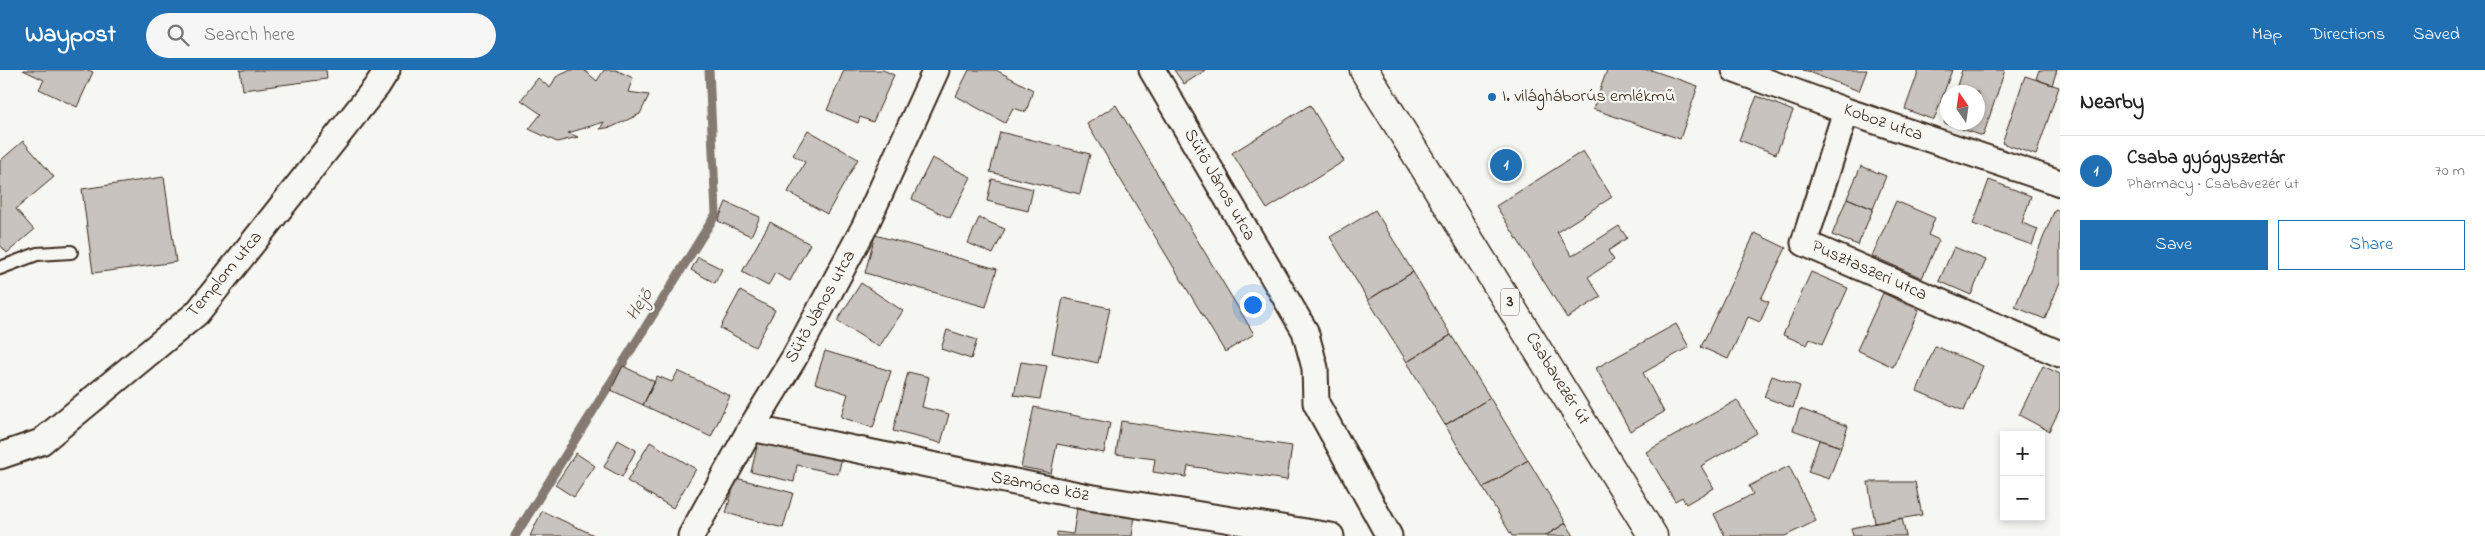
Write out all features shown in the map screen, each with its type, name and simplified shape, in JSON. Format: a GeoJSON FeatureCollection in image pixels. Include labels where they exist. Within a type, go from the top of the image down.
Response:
{"type":"FeatureCollection","features":[{"type":"Feature","properties":{"kind":"main road","name":"Csabavezér út"},"geometry":{"type":"LineString","coordinates":[[1364,70],[1653,536]]}},
{"type":"Feature","properties":{"kind":"street","name":"Templom utca"},"geometry":{"type":"LineString","coordinates":[[0,456],[41,442],[198,313],[377,86],[387,70]]}},
{"type":"Feature","properties":{"kind":"street","name":"Sütő János utca"},"geometry":{"type":"LineString","coordinates":[[691,536],[751,428],[794,358],[865,226],[936,70]]}},
{"type":"Feature","properties":{"kind":"street","name":"Sütő János utca"},"geometry":{"type":"LineString","coordinates":[[1152,70],[1304,332],[1315,368],[1316,403],[1389,536]]}},
{"type":"Feature","properties":{"kind":"street","name":"Koboz utca"},"geometry":{"type":"LineString","coordinates":[[1735,70],[1846,111],[2060,182]]}},
{"type":"Feature","properties":{"kind":"street","name":"Pusztaszeri utca"},"geometry":{"type":"LineString","coordinates":[[1846,111],[1804,243],[2060,354]]}},
{"type":"Feature","properties":{"kind":"street","name":"Szamóca köz"},"geometry":{"type":"LineString","coordinates":[[751,428],[1088,497],[1331,536]]}},
{"type":"Feature","properties":{"kind":"lane"},"geometry":{"type":"LineString","coordinates":[[0,268],[37,254],[71,252]]}},
{"type":"Feature","properties":{"kind":"building"},"geometry":{"type":"Polygon","coordinates":[[[23,70],[88,70],[93,72],[77,107],[39,89],[44,80],[23,70]]]}},
{"type":"Feature","properties":{"kind":"building"},"geometry":{"type":"Polygon","coordinates":[[[240,70],[326,70],[327,79],[243,90],[240,70]]]}},
{"type":"Feature","properties":{"kind":"building"},"geometry":{"type":"Polygon","coordinates":[[[571,70],[584,70],[597,81],[604,70],[616,70],[633,78],[628,92],[649,95],[640,114],[612,127],[600,129],[604,122],[568,133],[578,137],[557,142],[529,129],[541,114],[521,100],[538,78],[550,88],[556,77],[571,70]]]}},
{"type":"Feature","properties":{"kind":"building"},"geometry":{"type":"Polygon","coordinates":[[[844,70],[883,70],[894,75],[873,122],[860,117],[858,123],[827,110],[844,70]]]}},
{"type":"Feature","properties":{"kind":"building"},"geometry":{"type":"Polygon","coordinates":[[[969,70],[996,70],[1033,90],[1026,112],[1013,108],[1005,123],[956,96],[969,70]]]}},
{"type":"Feature","properties":{"kind":"building"},"geometry":{"type":"Polygon","coordinates":[[[1174,70],[1206,70],[1184,84],[1174,70]]]}},
{"type":"Feature","properties":{"kind":"building"},"geometry":{"type":"Polygon","coordinates":[[[1607,70],[1651,70],[1698,86],[1680,139],[1593,109],[1607,70]]]}},
{"type":"Feature","properties":{"kind":"building"},"geometry":{"type":"Polygon","coordinates":[[[1803,70],[1867,70],[1859,91],[1803,70]]]}},
{"type":"Feature","properties":{"kind":"building"},"geometry":{"type":"Polygon","coordinates":[[[1919,70],[1952,70],[1947,85],[1940,85],[1940,103],[1934,120],[1905,109],[1919,70]]]}},
{"type":"Feature","properties":{"kind":"building"},"geometry":{"type":"Polygon","coordinates":[[[1962,70],[2005,70],[1985,130],[1985,85],[1957,85],[1962,70]]]}},
{"type":"Feature","properties":{"kind":"building"},"geometry":{"type":"Polygon","coordinates":[[[2039,70],[2057,70],[2052,85],[2036,79],[2039,70]]]}},
{"type":"Feature","properties":{"kind":"building"},"geometry":{"type":"Polygon","coordinates":[[[2025,76],[2059,87],[2036,155],[2002,143],[2025,76]]]}},
{"type":"Feature","properties":{"kind":"building"},"geometry":{"type":"Polygon","coordinates":[[[1757,96],[1793,111],[1776,154],[1739,140],[1757,96]]]}},
{"type":"Feature","properties":{"kind":"building"},"geometry":{"type":"Polygon","coordinates":[[[1116,105],[1254,334],[1225,352],[1087,124],[1116,105]]]}},
{"type":"Feature","properties":{"kind":"building"},"geometry":{"type":"Polygon","coordinates":[[[1310,105],[1344,161],[1267,209],[1232,153],[1310,105]]]}},
{"type":"Feature","properties":{"kind":"building"},"geometry":{"type":"Polygon","coordinates":[[[808,130],[858,159],[827,214],[788,192],[805,162],[793,155],[808,130]]]}},
{"type":"Feature","properties":{"kind":"building"},"geometry":{"type":"Polygon","coordinates":[[[1965,130],[1985,130],[1983,136],[1965,130]]]}},
{"type":"Feature","properties":{"kind":"building"},"geometry":{"type":"Polygon","coordinates":[[[1000,132],[1090,154],[1080,194],[990,172],[1000,132]]]}},
{"type":"Feature","properties":{"kind":"building"},"geometry":{"type":"Polygon","coordinates":[[[23,141],[54,177],[16,209],[34,230],[7,253],[0,245],[0,161],[23,141]]]}},
{"type":"Feature","properties":{"kind":"building"},"geometry":{"type":"Polygon","coordinates":[[[1583,151],[1612,197],[1557,232],[1572,256],[1619,226],[1627,238],[1608,251],[1614,260],[1588,277],[1601,297],[1567,318],[1496,206],[1583,151]]]}},
{"type":"Feature","properties":{"kind":"building"},"geometry":{"type":"Polygon","coordinates":[[[932,158],[971,177],[950,218],[912,199],[932,158]]]}},
{"type":"Feature","properties":{"kind":"building"},"geometry":{"type":"Polygon","coordinates":[[[1861,166],[1886,176],[1873,209],[1847,198],[1861,166]]]}},
{"type":"Feature","properties":{"kind":"building"},"geometry":{"type":"Polygon","coordinates":[[[164,177],[176,262],[93,273],[82,189],[164,177]]]}},
{"type":"Feature","properties":{"kind":"building"},"geometry":{"type":"Polygon","coordinates":[[[992,179],[1033,189],[1028,211],[987,201],[992,179]]]}},
{"type":"Feature","properties":{"kind":"building"},"geometry":{"type":"Polygon","coordinates":[[[1989,180],[2031,196],[2022,223],[2038,229],[2032,245],[1973,224],[1989,180]]]}},
{"type":"Feature","properties":{"kind":"building"},"geometry":{"type":"Polygon","coordinates":[[[1847,198],[1873,209],[1858,245],[1832,235],[1847,198]]]}},
{"type":"Feature","properties":{"kind":"building"},"geometry":{"type":"Polygon","coordinates":[[[1896,201],[1935,218],[1928,235],[1939,240],[1922,278],[1872,256],[1896,201]]]}},
{"type":"Feature","properties":{"kind":"building"},"geometry":{"type":"Polygon","coordinates":[[[726,202],[760,217],[751,236],[718,221],[726,202]]]}},
{"type":"Feature","properties":{"kind":"building"},"geometry":{"type":"Polygon","coordinates":[[[2055,209],[2060,211],[2060,282],[2045,319],[2015,307],[2055,209]]]}},
{"type":"Feature","properties":{"kind":"building"},"geometry":{"type":"Polygon","coordinates":[[[1375,210],[1413,272],[1368,300],[1330,237],[1375,210]]]}},
{"type":"Feature","properties":{"kind":"building"},"geometry":{"type":"Polygon","coordinates":[[[979,218],[1005,229],[993,254],[968,243],[979,218]]]}},
{"type":"Feature","properties":{"kind":"building"},"geometry":{"type":"Polygon","coordinates":[[[770,222],[810,244],[790,281],[775,273],[768,286],[742,272],[770,222]]]}},
{"type":"Feature","properties":{"kind":"building"},"geometry":{"type":"Polygon","coordinates":[[[1755,233],[1786,248],[1761,299],[1769,302],[1760,322],[1748,317],[1728,359],[1701,347],[1755,233]]]}},
{"type":"Feature","properties":{"kind":"building"},"geometry":{"type":"Polygon","coordinates":[[[875,235],[997,269],[986,307],[865,273],[875,235]]]}},
{"type":"Feature","properties":{"kind":"building"},"geometry":{"type":"Polygon","coordinates":[[[1954,247],[1986,260],[1971,295],[1939,281],[1954,247]]]}},
{"type":"Feature","properties":{"kind":"building"},"geometry":{"type":"Polygon","coordinates":[[[698,257],[722,269],[715,283],[691,270],[698,257]]]}},
{"type":"Feature","properties":{"kind":"building"},"geometry":{"type":"Polygon","coordinates":[[[1413,272],[1451,335],[1407,362],[1368,300],[1413,272]]]}},
{"type":"Feature","properties":{"kind":"building"},"geometry":{"type":"Polygon","coordinates":[[[1811,272],[1848,288],[1823,344],[1810,339],[1807,345],[1783,335],[1811,272]]]}},
{"type":"Feature","properties":{"kind":"building"},"geometry":{"type":"Polygon","coordinates":[[[861,283],[903,311],[879,347],[837,321],[861,283]]]}},
{"type":"Feature","properties":{"kind":"building"},"geometry":{"type":"Polygon","coordinates":[[[740,291],[775,310],[755,347],[720,328],[740,291]]]}},
{"type":"Feature","properties":{"kind":"building"},"geometry":{"type":"Polygon","coordinates":[[[1883,293],[1919,310],[1893,367],[1857,350],[1883,293]]]}},
{"type":"Feature","properties":{"kind":"building"},"geometry":{"type":"Polygon","coordinates":[[[1063,298],[1110,308],[1098,363],[1052,353],[1063,298]]]}},
{"type":"Feature","properties":{"kind":"building"},"geometry":{"type":"Polygon","coordinates":[[[1676,324],[1689,347],[1643,373],[1664,412],[1630,431],[1596,368],[1676,324]]]}},
{"type":"Feature","properties":{"kind":"building"},"geometry":{"type":"Polygon","coordinates":[[[947,330],[977,340],[971,359],[941,349],[947,330]]]}},
{"type":"Feature","properties":{"kind":"building"},"geometry":{"type":"Polygon","coordinates":[[[1451,335],[1490,398],[1445,425],[1407,362],[1451,335]]]}},
{"type":"Feature","properties":{"kind":"building"},"geometry":{"type":"Polygon","coordinates":[[[1935,346],[1983,366],[1964,411],[1917,391],[1935,346]]]}},
{"type":"Feature","properties":{"kind":"building"},"geometry":{"type":"Polygon","coordinates":[[[825,351],[891,371],[873,428],[841,417],[848,394],[815,383],[825,351]]]}},
{"type":"Feature","properties":{"kind":"building"},"geometry":{"type":"Polygon","coordinates":[[[1021,362],[1047,366],[1040,399],[1014,395],[1021,362]]]}},
{"type":"Feature","properties":{"kind":"building"},"geometry":{"type":"Polygon","coordinates":[[[623,366],[655,382],[643,405],[611,390],[623,366]]]}},
{"type":"Feature","properties":{"kind":"building"},"geometry":{"type":"Polygon","coordinates":[[[2043,366],[2060,374],[2060,409],[2049,431],[2019,415],[2043,366]]]}},
{"type":"Feature","properties":{"kind":"building"},"geometry":{"type":"Polygon","coordinates":[[[678,371],[730,396],[711,437],[643,405],[657,376],[672,382],[678,371]]]}},
{"type":"Feature","properties":{"kind":"building"},"geometry":{"type":"Polygon","coordinates":[[[908,372],[929,377],[922,407],[949,414],[941,443],[893,431],[908,372]]]}},
{"type":"Feature","properties":{"kind":"building"},"geometry":{"type":"Polygon","coordinates":[[[1772,376],[1800,386],[1793,408],[1764,397],[1772,376]]]}},
{"type":"Feature","properties":{"kind":"building"},"geometry":{"type":"Polygon","coordinates":[[[1490,398],[1528,460],[1483,488],[1445,425],[1490,398]]]}},
{"type":"Feature","properties":{"kind":"building"},"geometry":{"type":"Polygon","coordinates":[[[1737,400],[1757,433],[1701,466],[1714,488],[1686,504],[1682,497],[1675,501],[1646,452],[1737,400]]]}},
{"type":"Feature","properties":{"kind":"building"},"geometry":{"type":"Polygon","coordinates":[[[1034,407],[1110,423],[1104,453],[1057,444],[1051,473],[1021,467],[1034,407]]]}},
{"type":"Feature","properties":{"kind":"building"},"geometry":{"type":"Polygon","coordinates":[[[1800,409],[1848,426],[1841,447],[1793,430],[1800,409]]]}},
{"type":"Feature","properties":{"kind":"building"},"geometry":{"type":"Polygon","coordinates":[[[1121,421],[1292,446],[1287,480],[1188,466],[1186,477],[1153,472],[1155,459],[1116,454],[1121,421]]]}},
{"type":"Feature","properties":{"kind":"building"},"geometry":{"type":"Polygon","coordinates":[[[760,434],[843,453],[838,474],[797,465],[794,482],[751,472],[760,434]]]}},
{"type":"Feature","properties":{"kind":"building"},"geometry":{"type":"Polygon","coordinates":[[[618,440],[636,450],[622,477],[604,467],[618,440]]]}},
{"type":"Feature","properties":{"kind":"building"},"geometry":{"type":"Polygon","coordinates":[[[1819,440],[1841,447],[1829,479],[1808,472],[1819,440]]]}},
{"type":"Feature","properties":{"kind":"building"},"geometry":{"type":"Polygon","coordinates":[[[650,442],[696,469],[673,508],[627,481],[650,442]]]}},
{"type":"Feature","properties":{"kind":"building"},"geometry":{"type":"Polygon","coordinates":[[[576,453],[595,466],[574,497],[555,485],[576,453]]]}},
{"type":"Feature","properties":{"kind":"building"},"geometry":{"type":"Polygon","coordinates":[[[1528,460],[1566,523],[1545,536],[1512,536],[1483,488],[1528,460]]]}},
{"type":"Feature","properties":{"kind":"building"},"geometry":{"type":"Polygon","coordinates":[[[1789,466],[1816,521],[1785,536],[1725,536],[1714,514],[1753,494],[1749,486],[1789,466]]]}},
{"type":"Feature","properties":{"kind":"building"},"geometry":{"type":"Polygon","coordinates":[[[736,478],[793,493],[783,528],[726,513],[736,478]]]}},
{"type":"Feature","properties":{"kind":"building"},"geometry":{"type":"Polygon","coordinates":[[[1868,482],[1915,482],[1922,515],[1875,523],[1868,482]]]}},
{"type":"Feature","properties":{"kind":"building"},"geometry":{"type":"Polygon","coordinates":[[[1077,508],[1135,516],[1132,536],[1057,536],[1057,532],[1073,534],[1077,508]]]}},
{"type":"Feature","properties":{"kind":"building"},"geometry":{"type":"Polygon","coordinates":[[[542,511],[596,536],[530,536],[542,511]]]}},
{"type":"Feature","properties":{"kind":"building"},"geometry":{"type":"Polygon","coordinates":[[[1902,518],[1906,536],[1853,536],[1851,528],[1902,518]]]}},
{"type":"Feature","properties":{"kind":"building"},"geometry":{"type":"Polygon","coordinates":[[[1566,523],[1574,536],[1545,536],[1566,523]]]}},
{"type":"Feature","properties":{"kind":"waterway","name":"Hejő"},"geometry":{"type":"LineString","coordinates":[[515,536],[716,214],[709,70]]}},
{"type":"Feature","properties":{"kind":"place","name":"I. világháborús emlékmű"},"geometry":{"type":"Point","coordinates":[1492,97]}},
{"type":"Feature","properties":{"kind":"place","name":"Csaba gyógyszertár"},"geometry":{"type":"Point","coordinates":[1506,165]}}]}
